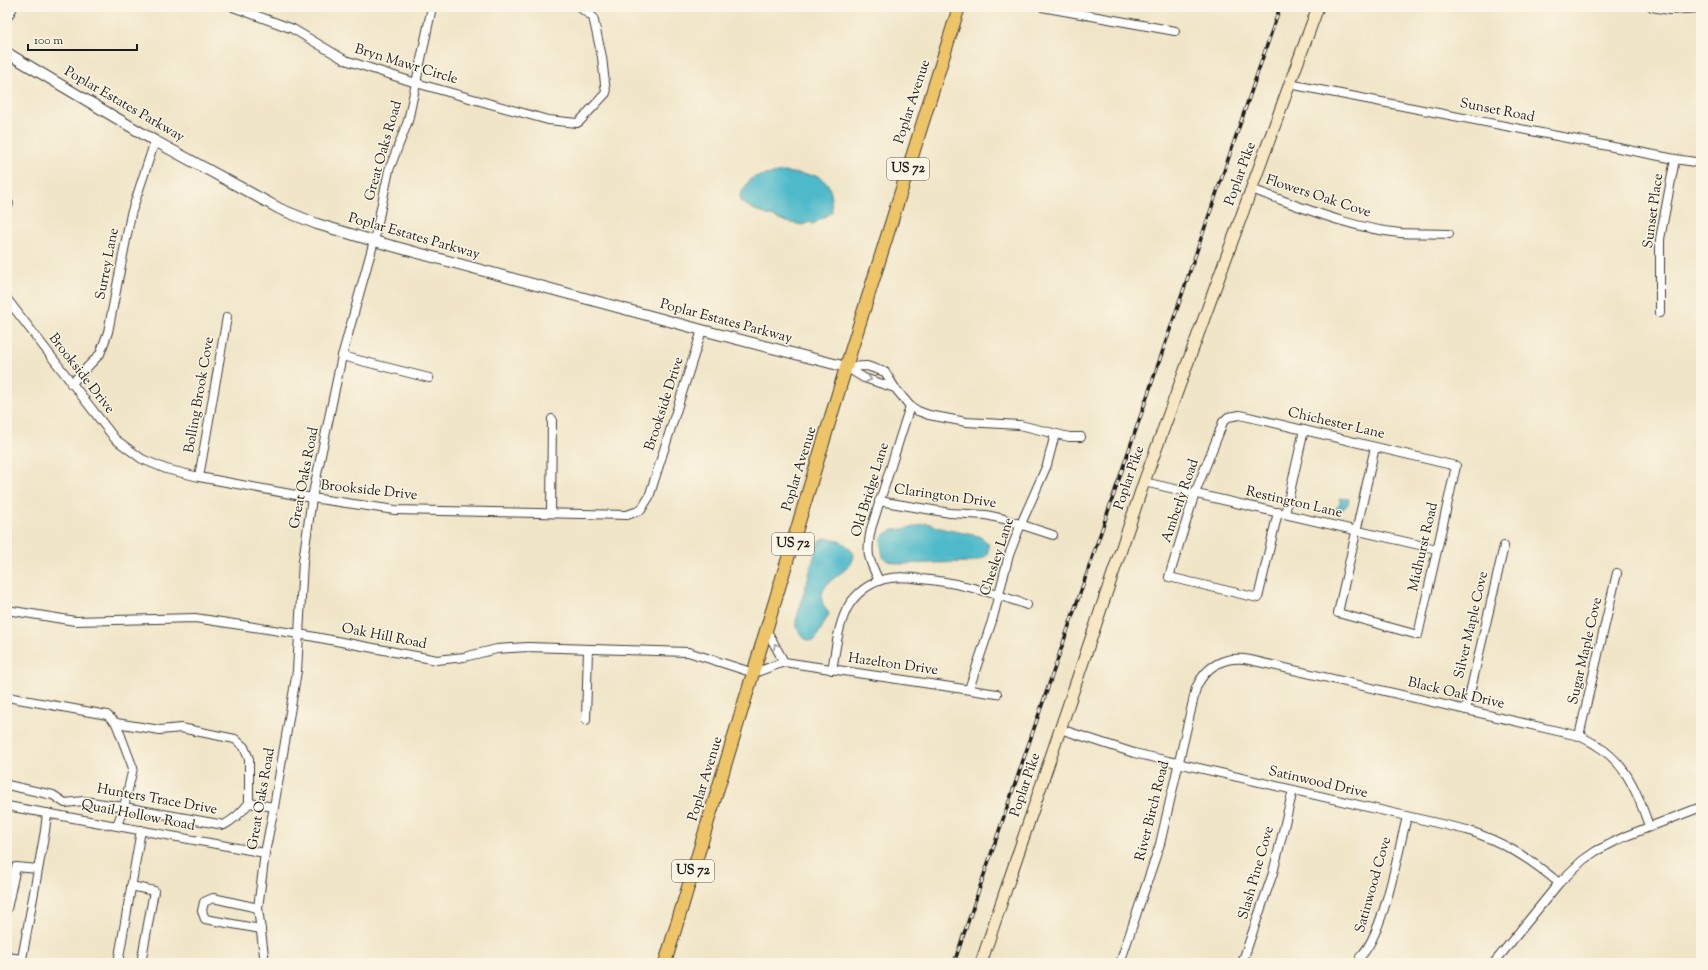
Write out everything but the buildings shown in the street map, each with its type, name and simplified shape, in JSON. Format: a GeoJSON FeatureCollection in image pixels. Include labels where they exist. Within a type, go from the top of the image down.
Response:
{"type":"FeatureCollection","features":[{"type":"Feature","properties":{"kind":"main road","name":"Poplar Avenue"},"geometry":{"type":"LineString","coordinates":[[665,963],[846,367],[959,7]]}},
{"type":"Feature","properties":{"kind":"main road","name":"Poplar Pike"},"geometry":{"type":"LineString","coordinates":[[981,963],[1144,482],[1318,7]]}},
{"type":"Feature","properties":{"kind":"street"},"geometry":{"type":"LineString","coordinates":[[7,16],[12,7]]}},
{"type":"Feature","properties":{"kind":"street","name":"Bryn Mawr Circle"},"geometry":{"type":"LineString","coordinates":[[233,7],[293,29],[345,60],[416,83],[548,120],[573,123],[580,121],[606,93],[602,57],[593,17],[579,7]]}},
{"type":"Feature","properties":{"kind":"street","name":"Great Oaks Road"},"geometry":{"type":"LineString","coordinates":[[265,963],[258,908],[265,853],[297,671],[303,561],[312,498],[342,356],[374,241],[389,170],[408,121],[432,7]]}},
{"type":"Feature","properties":{"kind":"street"},"geometry":{"type":"LineString","coordinates":[[1042,7],[1175,31]]}},
{"type":"Feature","properties":{"kind":"street"},"geometry":{"type":"LineString","coordinates":[[1652,7],[1670,10],[1701,8]]}},
{"type":"Feature","properties":{"kind":"street","name":"Poplar Estates Parkway"},"geometry":{"type":"LineString","coordinates":[[7,53],[155,140],[280,209],[317,224],[374,241],[702,330],[846,367]]}},
{"type":"Feature","properties":{"kind":"street","name":"Sunset Road"},"geometry":{"type":"LineString","coordinates":[[1289,84],[1701,163]]}},
{"type":"Feature","properties":{"kind":"street","name":"Surrey Lane"},"geometry":{"type":"LineString","coordinates":[[71,384],[100,354],[108,332],[131,214],[155,140]]}},
{"type":"Feature","properties":{"kind":"street","name":"Sunset Place"},"geometry":{"type":"LineString","coordinates":[[1660,314],[1660,239],[1675,159]]}},
{"type":"Feature","properties":{"kind":"street","name":"Flowers Oak Cove"},"geometry":{"type":"LineString","coordinates":[[1251,189],[1369,228],[1400,233],[1449,234]]}},
{"type":"Feature","properties":{"kind":"street","name":"Brookside Drive"},"geometry":{"type":"LineString","coordinates":[[7,299],[71,384],[115,439],[142,459],[166,469],[199,477],[312,498],[395,510],[627,515],[641,510],[649,497],[702,330]]}},
{"type":"Feature","properties":{"kind":"street","name":"Bolling Brook Cove"},"geometry":{"type":"LineString","coordinates":[[199,477],[227,317]]}},
{"type":"Feature","properties":{"kind":"street"},"geometry":{"type":"LineString","coordinates":[[342,356],[429,378]]}},
{"type":"Feature","properties":{"kind":"street"},"geometry":{"type":"LineString","coordinates":[[846,367],[868,366],[885,372],[895,389],[910,406],[918,411],[947,419],[966,422],[1020,425],[1069,437],[1081,437]]}},
{"type":"Feature","properties":{"kind":"street"},"geometry":{"type":"LineString","coordinates":[[846,367],[864,378],[895,389]]}},
{"type":"Feature","properties":{"kind":"street","name":"Old Bridge Lane"},"geometry":{"type":"LineString","coordinates":[[879,581],[870,562],[867,549],[879,501],[910,406]]}},
{"type":"Feature","properties":{"kind":"street","name":"Chichester Lane"},"geometry":{"type":"LineString","coordinates":[[1219,433],[1228,417],[1234,415],[1456,466]]}},
{"type":"Feature","properties":{"kind":"street"},"geometry":{"type":"LineString","coordinates":[[550,513],[552,418]]}},
{"type":"Feature","properties":{"kind":"street"},"geometry":{"type":"LineString","coordinates":[[1281,513],[1304,430]]}},
{"type":"Feature","properties":{"kind":"street","name":"Amberly Road"},"geometry":{"type":"LineString","coordinates":[[1219,433],[1195,493],[1170,577],[1258,598],[1281,513]]}},
{"type":"Feature","properties":{"kind":"street","name":"Chesley Lane"},"geometry":{"type":"LineString","coordinates":[[969,689],[992,621],[1009,555],[1047,466],[1055,434]]}},
{"type":"Feature","properties":{"kind":"street"},"geometry":{"type":"LineString","coordinates":[[1357,530],[1375,447]]}},
{"type":"Feature","properties":{"kind":"street","name":"Midhurst Road"},"geometry":{"type":"LineString","coordinates":[[1357,530],[1338,613],[1418,635],[1456,466]]}},
{"type":"Feature","properties":{"kind":"street","name":"Restington Lane"},"geometry":{"type":"LineString","coordinates":[[1144,482],[1437,549]]}},
{"type":"Feature","properties":{"kind":"street","name":"Clarington Drive"},"geometry":{"type":"LineString","coordinates":[[879,501],[950,513],[986,515],[1021,524],[1053,535]]}},
{"type":"Feature","properties":{"kind":"street","name":"Silver Maple Cove"},"geometry":{"type":"LineString","coordinates":[[1466,710],[1504,546]]}},
{"type":"Feature","properties":{"kind":"street","name":"Sugar Maple Cove"},"geometry":{"type":"LineString","coordinates":[[1579,736],[1617,573]]}},
{"type":"Feature","properties":{"kind":"street"},"geometry":{"type":"LineString","coordinates":[[832,670],[842,621],[848,606],[864,589],[879,581],[898,577],[943,581],[998,595],[1027,605]]}},
{"type":"Feature","properties":{"kind":"street","name":"Oak Hill Road"},"geometry":{"type":"LineString","coordinates":[[7,610],[75,620],[195,618],[299,634],[438,660],[497,649],[528,647],[688,652],[754,673]]}},
{"type":"Feature","properties":{"kind":"street"},"geometry":{"type":"LineString","coordinates":[[767,631],[784,662]]}},
{"type":"Feature","properties":{"kind":"street"},"geometry":{"type":"LineString","coordinates":[[586,720],[588,648]]}},
{"type":"Feature","properties":{"kind":"street","name":"Black Oak Drive"},"geometry":{"type":"LineString","coordinates":[[1211,666],[1226,660],[1244,659],[1579,736],[1603,750],[1623,768],[1636,791],[1649,826]]}},
{"type":"Feature","properties":{"kind":"street","name":"Hazelton Drive"},"geometry":{"type":"LineString","coordinates":[[754,673],[784,662],[998,694]]}},
{"type":"Feature","properties":{"kind":"street","name":"River Birch Road"},"geometry":{"type":"LineString","coordinates":[[1120,963],[1158,849],[1196,688],[1201,677],[1211,666]]}},
{"type":"Feature","properties":{"kind":"street"},"geometry":{"type":"LineString","coordinates":[[7,697],[108,715],[116,723],[133,768],[124,806],[117,825]]}},
{"type":"Feature","properties":{"kind":"street"},"geometry":{"type":"LineString","coordinates":[[116,723],[160,730],[181,728],[235,738],[244,746],[249,759],[249,803],[274,807]]}},
{"type":"Feature","properties":{"kind":"street","name":"Satinwood Drive"},"geometry":{"type":"LineString","coordinates":[[1060,730],[1119,749],[1179,764],[1467,830],[1492,839],[1526,857],[1559,883]]}},
{"type":"Feature","properties":{"kind":"street","name":"Hunters Trace Drive"},"geometry":{"type":"LineString","coordinates":[[7,785],[53,795],[65,803],[84,801],[124,806],[224,825],[232,821],[243,812],[249,803]]}},
{"type":"Feature","properties":{"kind":"street","name":"Slash Pine Cove"},"geometry":{"type":"LineString","coordinates":[[1242,963],[1273,873],[1293,790]]}},
{"type":"Feature","properties":{"kind":"street","name":"Quail Hollow Road"},"geometry":{"type":"LineString","coordinates":[[7,806],[265,853]]}},
{"type":"Feature","properties":{"kind":"street"},"geometry":{"type":"LineString","coordinates":[[1494,963],[1559,883],[1583,860],[1616,840],[1701,807]]}},
{"type":"Feature","properties":{"kind":"street"},"geometry":{"type":"LineString","coordinates":[[7,956],[22,959],[47,813]]}},
{"type":"Feature","properties":{"kind":"street","name":"Satinwood Cove"},"geometry":{"type":"LineString","coordinates":[[1360,957],[1375,936],[1407,817]]}},
{"type":"Feature","properties":{"kind":"street"},"geometry":{"type":"LineString","coordinates":[[118,963],[141,830]]}},
{"type":"Feature","properties":{"kind":"street"},"geometry":{"type":"LineString","coordinates":[[7,909],[16,867],[38,870]]}},
{"type":"Feature","properties":{"kind":"street"},"geometry":{"type":"LineString","coordinates":[[131,886],[154,891],[141,963]]}},
{"type":"Feature","properties":{"kind":"street"},"geometry":{"type":"LineString","coordinates":[[258,908],[213,898],[204,902],[202,911],[205,919],[261,929]]}},
{"type":"Feature","properties":{"kind":"water"},"geometry":{"type":"Polygon","coordinates":[[[783,172],[818,176],[828,184],[831,193],[832,212],[813,224],[810,222],[802,225],[787,222],[757,211],[741,202],[740,195],[749,181],[754,177],[783,172]]]}},
{"type":"Feature","properties":{"kind":"water"},"geometry":{"type":"Polygon","coordinates":[[[1340,498],[1349,499],[1348,504],[1338,514],[1335,509],[1340,504],[1340,498]]]}},
{"type":"Feature","properties":{"kind":"water"},"geometry":{"type":"Polygon","coordinates":[[[927,523],[944,529],[979,536],[988,543],[988,552],[986,556],[981,559],[968,562],[899,564],[886,560],[883,557],[881,546],[882,538],[885,534],[893,530],[910,528],[927,523]]]}},
{"type":"Feature","properties":{"kind":"water"},"geometry":{"type":"Polygon","coordinates":[[[825,538],[842,542],[849,548],[854,556],[847,568],[830,581],[826,587],[823,593],[822,602],[829,614],[815,640],[811,641],[802,636],[796,621],[819,541],[825,538]]]}},
{"type":"Feature","properties":{"kind":"railway"},"geometry":{"type":"LineString","coordinates":[[954,963],[1280,7]]}}]}
